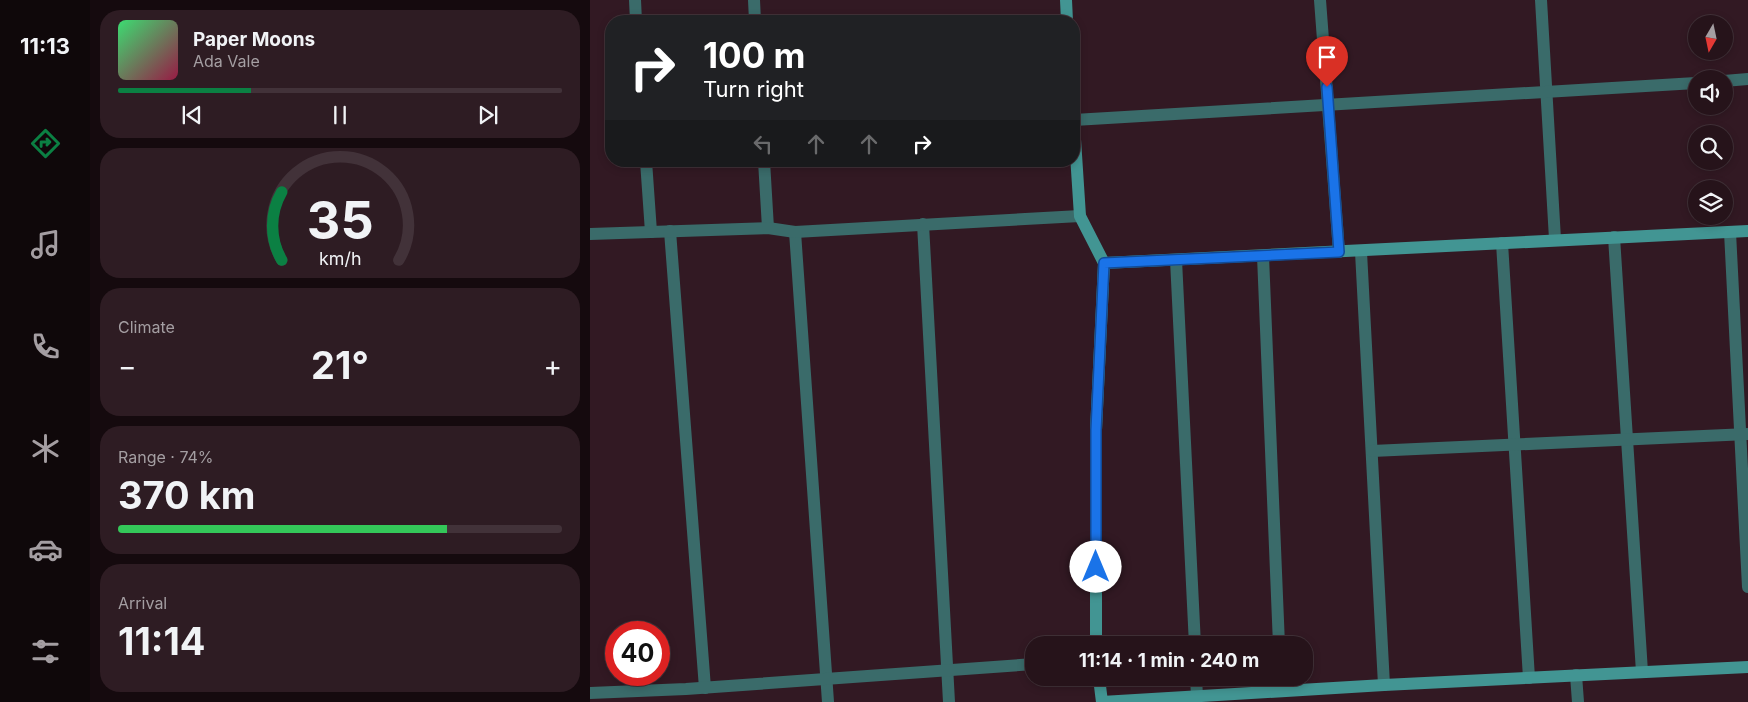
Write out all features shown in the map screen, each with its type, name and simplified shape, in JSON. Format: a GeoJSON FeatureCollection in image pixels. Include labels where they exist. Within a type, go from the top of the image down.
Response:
{"type":"FeatureCollection","features":[{"type":"Feature","properties":{"kind":"street"},"geometry":{"type":"LineString","coordinates":[[635,0],[636,15]]}},
{"type":"Feature","properties":{"kind":"street"},"geometry":{"type":"LineString","coordinates":[[754,0],[755,15]]}},
{"type":"Feature","properties":{"kind":"street"},"geometry":{"type":"LineString","coordinates":[[1066,0],[1067,15]]}},
{"type":"Feature","properties":{"kind":"street"},"geometry":{"type":"LineString","coordinates":[[1320,0],[1339,252]]}},
{"type":"Feature","properties":{"kind":"street"},"geometry":{"type":"LineString","coordinates":[[1541,0],[1555,239]]}},
{"type":"Feature","properties":{"kind":"street"},"geometry":{"type":"LineString","coordinates":[[1733,81],[1748,80]]}},
{"type":"Feature","properties":{"kind":"street"},"geometry":{"type":"LineString","coordinates":[[1080,120],[1688,83]]}},
{"type":"Feature","properties":{"kind":"street"},"geometry":{"type":"LineString","coordinates":[[646,167],[651,232]]}},
{"type":"Feature","properties":{"kind":"street"},"geometry":{"type":"LineString","coordinates":[[764,167],[768,228]]}},
{"type":"Feature","properties":{"kind":"street"},"geometry":{"type":"LineString","coordinates":[[1077,167],[1080,216],[1104,263],[1096,430],[1096,636]]}},
{"type":"Feature","properties":{"kind":"street"},"geometry":{"type":"LineString","coordinates":[[590,234],[768,228],[795,232],[1080,216]]}},
{"type":"Feature","properties":{"kind":"street"},"geometry":{"type":"LineString","coordinates":[[923,224],[949,702]]}},
{"type":"Feature","properties":{"kind":"street"},"geometry":{"type":"LineString","coordinates":[[670,231],[705,688]]}},
{"type":"Feature","properties":{"kind":"street"},"geometry":{"type":"LineString","coordinates":[[1104,263],[1360,252],[1555,239],[1748,231]]}},
{"type":"Feature","properties":{"kind":"street"},"geometry":{"type":"LineString","coordinates":[[795,232],[828,702]]}},
{"type":"Feature","properties":{"kind":"street"},"geometry":{"type":"LineString","coordinates":[[1730,232],[1744,434],[1748,587]]}},
{"type":"Feature","properties":{"kind":"street"},"geometry":{"type":"LineString","coordinates":[[1614,237],[1642,672]]}},
{"type":"Feature","properties":{"kind":"street"},"geometry":{"type":"LineString","coordinates":[[1502,243],[1529,678]]}},
{"type":"Feature","properties":{"kind":"street"},"geometry":{"type":"LineString","coordinates":[[1360,252],[1384,684]]}},
{"type":"Feature","properties":{"kind":"street"},"geometry":{"type":"LineString","coordinates":[[1263,256],[1279,636]]}},
{"type":"Feature","properties":{"kind":"street"},"geometry":{"type":"LineString","coordinates":[[1176,260],[1194,636]]}},
{"type":"Feature","properties":{"kind":"street"},"geometry":{"type":"LineString","coordinates":[[1372,451],[1744,434]]}},
{"type":"Feature","properties":{"kind":"street"},"geometry":{"type":"LineString","coordinates":[[590,692],[605,697],[686,696],[705,688],[1025,665]]}},
{"type":"Feature","properties":{"kind":"street"},"geometry":{"type":"LineString","coordinates":[[1099,686],[1102,702],[1384,684],[1748,667]]}},
{"type":"Feature","properties":{"kind":"street"},"geometry":{"type":"LineString","coordinates":[[1576,675],[1578,702]]}},
{"type":"Feature","properties":{"kind":"street"},"geometry":{"type":"LineString","coordinates":[[1196,686],[1197,696]]}},
{"type":"Feature","properties":{"kind":"street"},"geometry":{"type":"LineString","coordinates":[[1281,686],[1281,691]]}},
{"type":"Feature","properties":{"kind":"route"},"geometry":{"type":"LineString","coordinates":[[1096,567],[1096,430],[1104,263],[1339,252],[1327,87]]}}]}
